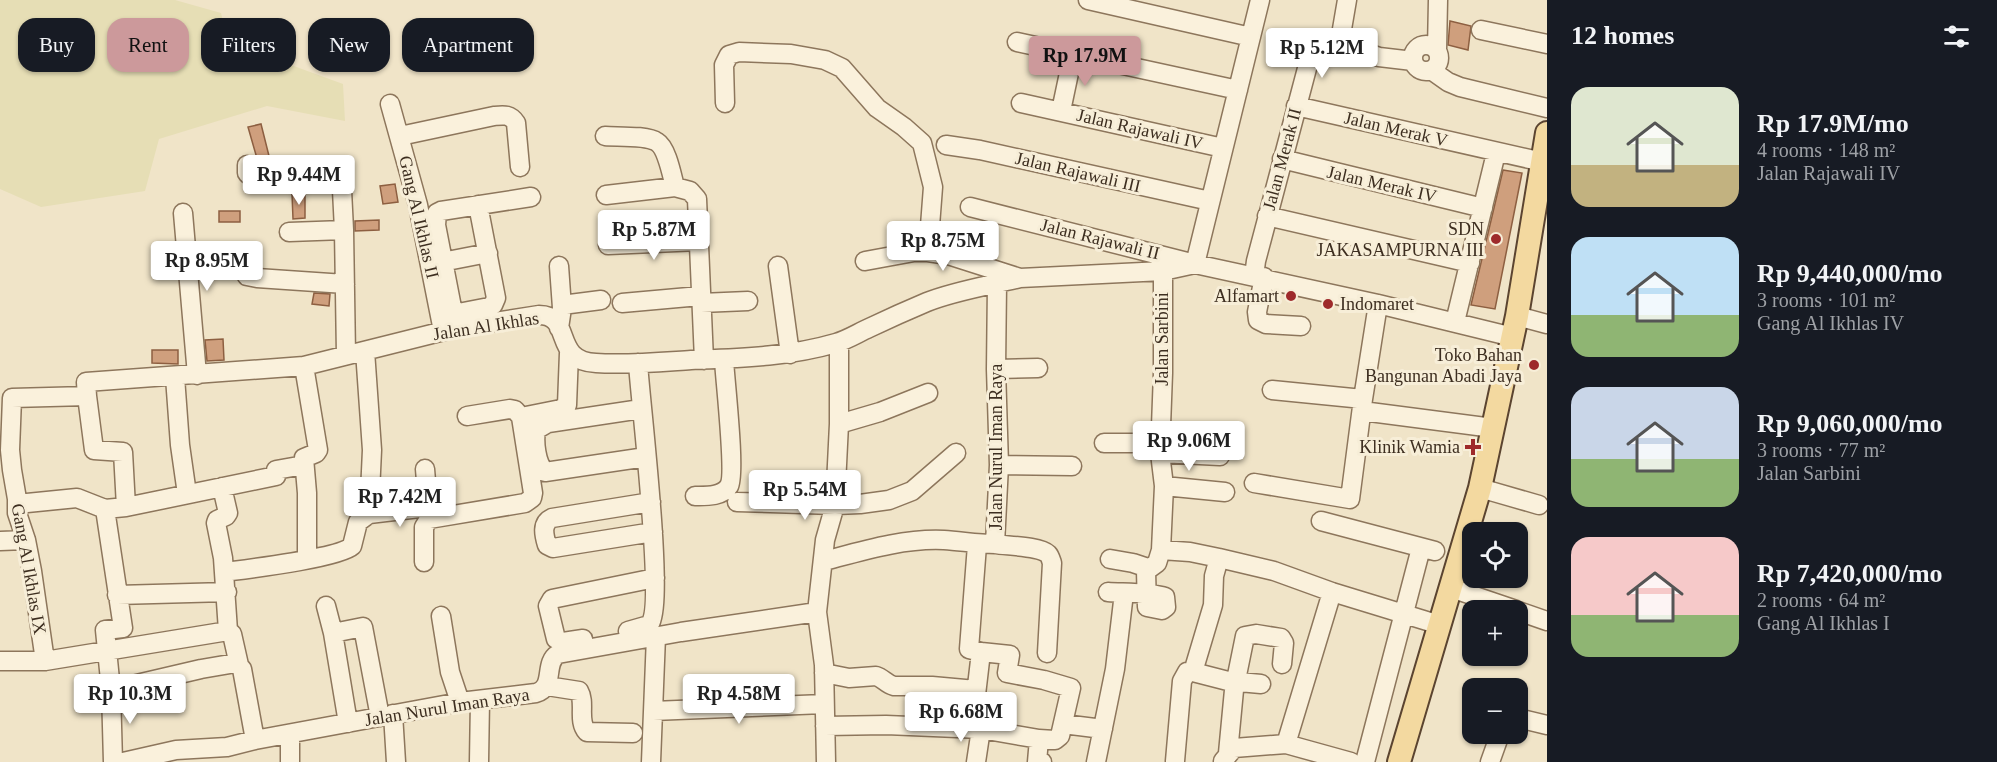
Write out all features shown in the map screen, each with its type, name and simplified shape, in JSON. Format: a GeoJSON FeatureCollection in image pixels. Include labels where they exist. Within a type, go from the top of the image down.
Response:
{"type":"FeatureCollection","features":[{"type":"Feature","properties":{"kind":"main road"},"geometry":{"type":"LineString","coordinates":[[1399,762],[1480,488],[1515,327],[1547,133]]}},
{"type":"Feature","properties":{"kind":"street"},"geometry":{"type":"LineString","coordinates":[[1088,0],[1251,38]]}},
{"type":"Feature","properties":{"kind":"street"},"geometry":{"type":"LineString","coordinates":[[569,353],[586,362],[638,363],[724,360],[790,354],[839,343],[930,301],[1020,278],[1163,271],[1195,264],[1260,0]]}},
{"type":"Feature","properties":{"kind":"street"},"geometry":{"type":"LineString","coordinates":[[1347,0],[1341,35],[1342,44],[1379,57],[1413,61]]}},
{"type":"Feature","properties":{"kind":"street"},"geometry":{"type":"LineString","coordinates":[[1431,70],[1439,59],[1437,50],[1438,0]]}},
{"type":"Feature","properties":{"kind":"street"},"geometry":{"type":"LineString","coordinates":[[1481,30],[1547,44]]}},
{"type":"Feature","properties":{"kind":"street"},"geometry":{"type":"LineString","coordinates":[[1017,42],[1238,90]]}},
{"type":"Feature","properties":{"kind":"street","name":"Jalan Merak II"},"geometry":{"type":"LineString","coordinates":[[1301,326],[1266,324],[1258,320],[1257,312],[1267,216],[1314,42]]}},
{"type":"Feature","properties":{"kind":"street"},"geometry":{"type":"LineString","coordinates":[[1437,50],[1430,45],[1421,45],[1414,52],[1413,61],[1418,69],[1431,70],[1460,87],[1547,108]]}},
{"type":"Feature","properties":{"kind":"street"},"geometry":{"type":"LineString","coordinates":[[725,103],[724,65],[729,55],[739,52],[791,54],[825,60],[843,68],[877,108],[922,143],[933,187],[928,252]]}},
{"type":"Feature","properties":{"kind":"street"},"geometry":{"type":"LineString","coordinates":[[1061,111],[1073,54]]}},
{"type":"Feature","properties":{"kind":"street","name":"Jalan Rajawali IV"},"geometry":{"type":"LineString","coordinates":[[1021,103],[1223,148]]}},
{"type":"Feature","properties":{"kind":"street","name":"Gang Al Ikhlas II"},"geometry":{"type":"LineString","coordinates":[[390,104],[451,325]]}},
{"type":"Feature","properties":{"kind":"street","name":"Jalan Merak V"},"geometry":{"type":"LineString","coordinates":[[1296,106],[1543,162]]}},
{"type":"Feature","properties":{"kind":"street"},"geometry":{"type":"LineString","coordinates":[[400,136],[507,115],[516,123],[520,167]]}},
{"type":"Feature","properties":{"kind":"street"},"geometry":{"type":"LineString","coordinates":[[605,136],[649,139],[657,142],[663,148],[675,187]]}},
{"type":"Feature","properties":{"kind":"street","name":"Jalan Rajawali III"},"geometry":{"type":"LineString","coordinates":[[946,145],[980,150],[1210,201]]}},
{"type":"Feature","properties":{"kind":"street"},"geometry":{"type":"LineString","coordinates":[[1455,322],[1497,153]]}},
{"type":"Feature","properties":{"kind":"street","name":"Jalan Merak IV"},"geometry":{"type":"LineString","coordinates":[[1282,159],[1483,208]]}},
{"type":"Feature","properties":{"kind":"street"},"geometry":{"type":"LineString","coordinates":[[247,165],[249,175],[339,168],[342,174],[346,356]]}},
{"type":"Feature","properties":{"kind":"street"},"geometry":{"type":"LineString","coordinates":[[606,195],[675,187],[690,191],[697,199],[704,360]]}},
{"type":"Feature","properties":{"kind":"street"},"geometry":{"type":"LineString","coordinates":[[478,205],[496,294],[495,302],[451,325],[435,219],[437,213],[478,205],[531,197]]}},
{"type":"Feature","properties":{"kind":"street","name":"Jalan Rajawali II"},"geometry":{"type":"LineString","coordinates":[[970,207],[1195,264],[1455,322],[1515,327],[1547,324]]}},
{"type":"Feature","properties":{"kind":"street"},"geometry":{"type":"LineString","coordinates":[[183,213],[197,375]]}},
{"type":"Feature","properties":{"kind":"street"},"geometry":{"type":"LineString","coordinates":[[1267,216],[1470,263]]}},
{"type":"Feature","properties":{"kind":"street"},"geometry":{"type":"LineString","coordinates":[[290,232],[344,230]]}},
{"type":"Feature","properties":{"kind":"street"},"geometry":{"type":"LineString","coordinates":[[608,245],[699,241]]}},
{"type":"Feature","properties":{"kind":"street"},"geometry":{"type":"LineString","coordinates":[[865,261],[914,252],[928,252],[948,255],[1020,278]]}},
{"type":"Feature","properties":{"kind":"street"},"geometry":{"type":"LineString","coordinates":[[442,262],[488,253]]}},
{"type":"Feature","properties":{"kind":"street"},"geometry":{"type":"LineString","coordinates":[[559,266],[562,305],[560,328]]}},
{"type":"Feature","properties":{"kind":"street"},"geometry":{"type":"LineString","coordinates":[[778,266],[790,354]]}},
{"type":"Feature","properties":{"kind":"street","name":"Jalan Sarbini"},"geometry":{"type":"LineString","coordinates":[[1161,550],[1164,486],[1160,448],[1163,271]]}},
{"type":"Feature","properties":{"kind":"street"},"geometry":{"type":"LineString","coordinates":[[244,272],[247,276],[257,278],[345,284]]}},
{"type":"Feature","properties":{"kind":"street","name":"Jalan Nurul Iman Raya"},"geometry":{"type":"LineString","coordinates":[[824,561],[863,551],[920,542],[944,540],[986,544],[999,465],[996,369],[997,284]]}},
{"type":"Feature","properties":{"kind":"street"},"geometry":{"type":"LineString","coordinates":[[562,305],[601,300]]}},
{"type":"Feature","properties":{"kind":"street"},"geometry":{"type":"LineString","coordinates":[[622,303],[748,301]]}},
{"type":"Feature","properties":{"kind":"street"},"geometry":{"type":"LineString","coordinates":[[1254,483],[1350,499],[1378,304]]}},
{"type":"Feature","properties":{"kind":"street","name":"Jalan Al Ikhlas"},"geometry":{"type":"LineString","coordinates":[[87,396],[86,382],[304,366],[365,351],[451,325],[539,315],[552,318],[560,328],[569,353]]}},
{"type":"Feature","properties":{"kind":"street"},"geometry":{"type":"LineString","coordinates":[[826,762],[824,673],[817,612],[825,540],[835,505],[839,424],[839,343]]}},
{"type":"Feature","properties":{"kind":"street"},"geometry":{"type":"LineString","coordinates":[[365,351],[372,450],[369,514]]}},
{"type":"Feature","properties":{"kind":"street"},"geometry":{"type":"LineString","coordinates":[[521,417],[561,409],[567,405],[569,353]]}},
{"type":"Feature","properties":{"kind":"street"},"geometry":{"type":"LineString","coordinates":[[695,496],[717,494],[725,491],[730,484],[724,360]]}},
{"type":"Feature","properties":{"kind":"street"},"geometry":{"type":"LineString","coordinates":[[638,363],[653,532],[655,578],[654,616],[649,626],[567,642],[556,639],[548,606],[552,599],[655,578]]}},
{"type":"Feature","properties":{"kind":"street"},"geometry":{"type":"LineString","coordinates":[[304,366],[318,450],[316,453],[305,456],[304,465],[307,494],[307,559]]}},
{"type":"Feature","properties":{"kind":"street"},"geometry":{"type":"LineString","coordinates":[[996,369],[1038,368]]}},
{"type":"Feature","properties":{"kind":"street"},"geometry":{"type":"LineString","coordinates":[[175,377],[180,445],[187,494]]}},
{"type":"Feature","properties":{"kind":"street"},"geometry":{"type":"LineString","coordinates":[[1272,390],[1493,428]]}},
{"type":"Feature","properties":{"kind":"street"},"geometry":{"type":"LineString","coordinates":[[839,424],[928,393]]}},
{"type":"Feature","properties":{"kind":"street"},"geometry":{"type":"LineString","coordinates":[[8,400],[87,396],[94,450],[123,452],[126,507]]}},
{"type":"Feature","properties":{"kind":"street","name":"Gang Al Ikhlas IX"},"geometry":{"type":"LineString","coordinates":[[8,400],[12,510],[26,540],[33,571],[45,662]]}},
{"type":"Feature","properties":{"kind":"street"},"geometry":{"type":"LineString","coordinates":[[225,572],[347,550],[352,546],[358,522],[369,514],[429,513],[530,501],[533,493],[521,417],[515,410],[510,409],[467,416]]}},
{"type":"Feature","properties":{"kind":"street"},"geometry":{"type":"LineString","coordinates":[[641,409],[548,423],[536,430],[535,437],[540,464],[545,472],[646,457]]}},
{"type":"Feature","properties":{"kind":"street"},"geometry":{"type":"LineString","coordinates":[[1104,443],[1220,456]]}},
{"type":"Feature","properties":{"kind":"street"},"geometry":{"type":"LineString","coordinates":[[737,502],[835,505],[889,500],[912,491],[956,453]]}},
{"type":"Feature","properties":{"kind":"street"},"geometry":{"type":"LineString","coordinates":[[12,510],[76,498],[105,509],[126,507],[276,476],[276,470],[304,465]]}},
{"type":"Feature","properties":{"kind":"street"},"geometry":{"type":"LineString","coordinates":[[999,465],[1072,466]]}},
{"type":"Feature","properties":{"kind":"street"},"geometry":{"type":"LineString","coordinates":[[424,562],[424,526],[429,513],[425,469]]}},
{"type":"Feature","properties":{"kind":"street"},"geometry":{"type":"LineString","coordinates":[[1164,486],[1225,492]]}},
{"type":"Feature","properties":{"kind":"street"},"geometry":{"type":"LineString","coordinates":[[222,487],[228,513],[216,523],[225,572],[228,631]]}},
{"type":"Feature","properties":{"kind":"street"},"geometry":{"type":"LineString","coordinates":[[1480,488],[1539,505]]}},
{"type":"Feature","properties":{"kind":"street"},"geometry":{"type":"LineString","coordinates":[[651,502],[552,518],[546,521],[544,526],[547,545],[554,548],[653,532]]}},
{"type":"Feature","properties":{"kind":"street"},"geometry":{"type":"LineString","coordinates":[[105,509],[123,628],[105,630],[111,690],[113,762]]}},
{"type":"Feature","properties":{"kind":"street"},"geometry":{"type":"LineString","coordinates":[[1321,521],[1428,549],[1403,614],[1365,762]]}},
{"type":"Feature","properties":{"kind":"street"},"geometry":{"type":"LineString","coordinates":[[0,541],[26,540]]}},
{"type":"Feature","properties":{"kind":"street"},"geometry":{"type":"LineString","coordinates":[[825,726],[886,725],[976,729],[1039,738],[1058,738],[1061,734],[1071,688],[1044,680],[1007,674],[1010,656],[969,649],[986,544],[1027,548],[1050,557],[1052,563],[1047,653]]}},
{"type":"Feature","properties":{"kind":"street"},"geometry":{"type":"LineString","coordinates":[[1110,559],[1148,568],[1157,563],[1161,550],[1190,552],[1274,571],[1332,592],[1440,625]]}},
{"type":"Feature","properties":{"kind":"street"},"geometry":{"type":"LineString","coordinates":[[1192,672],[1213,604],[1214,576],[1219,558]]}},
{"type":"Feature","properties":{"kind":"street"},"geometry":{"type":"LineString","coordinates":[[1096,762],[1120,638],[1116,593],[1145,595],[1148,568]]}},
{"type":"Feature","properties":{"kind":"street"},"geometry":{"type":"LineString","coordinates":[[1451,588],[1485,600]]}},
{"type":"Feature","properties":{"kind":"street"},"geometry":{"type":"LineString","coordinates":[[117,595],[227,592]]}},
{"type":"Feature","properties":{"kind":"street"},"geometry":{"type":"LineString","coordinates":[[1286,744],[1332,592]]}},
{"type":"Feature","properties":{"kind":"street"},"geometry":{"type":"LineString","coordinates":[[326,606],[333,633],[348,723]]}},
{"type":"Feature","properties":{"kind":"street","name":"Jalan Nurul Iman Raya"},"geometry":{"type":"LineString","coordinates":[[123,762],[176,750],[227,747],[460,702],[536,693],[547,686],[555,655],[656,636],[817,612]]}},
{"type":"Feature","properties":{"kind":"street"},"geometry":{"type":"LineString","coordinates":[[1528,615],[1547,621]]}},
{"type":"Feature","properties":{"kind":"street"},"geometry":{"type":"LineString","coordinates":[[441,616],[450,672],[460,702]]}},
{"type":"Feature","properties":{"kind":"street"},"geometry":{"type":"LineString","coordinates":[[333,633],[364,628],[387,716],[396,762]]}},
{"type":"Feature","properties":{"kind":"street"},"geometry":{"type":"LineString","coordinates":[[0,661],[45,662],[228,631],[232,633],[239,665],[242,669],[255,740]]}},
{"type":"Feature","properties":{"kind":"street"},"geometry":{"type":"LineString","coordinates":[[1225,758],[1235,682],[1245,636],[1249,634],[1281,638],[1284,643],[1282,664]]}},
{"type":"Feature","properties":{"kind":"street"},"geometry":{"type":"LineString","coordinates":[[651,762],[656,636]]}},
{"type":"Feature","properties":{"kind":"street"},"geometry":{"type":"LineString","coordinates":[[976,762],[976,690],[981,652]]}},
{"type":"Feature","properties":{"kind":"street"},"geometry":{"type":"LineString","coordinates":[[111,690],[201,669],[236,663],[239,665]]}},
{"type":"Feature","properties":{"kind":"street"},"geometry":{"type":"LineString","coordinates":[[1176,762],[1182,681],[1187,672],[1235,682],[1261,684]]}},
{"type":"Feature","properties":{"kind":"street"},"geometry":{"type":"LineString","coordinates":[[824,673],[849,678],[876,676],[888,685],[894,686],[932,686],[976,690]]}},
{"type":"Feature","properties":{"kind":"street"},"geometry":{"type":"LineString","coordinates":[[547,686],[579,691],[582,699],[583,728],[587,732],[633,733]]}},
{"type":"Feature","properties":{"kind":"street"},"geometry":{"type":"LineString","coordinates":[[479,762],[480,700]]}},
{"type":"Feature","properties":{"kind":"street"},"geometry":{"type":"LineString","coordinates":[[653,711],[824,704]]}},
{"type":"Feature","properties":{"kind":"street"},"geometry":{"type":"LineString","coordinates":[[1528,720],[1547,725]]}},
{"type":"Feature","properties":{"kind":"street"},"geometry":{"type":"LineString","coordinates":[[1063,724],[1103,729]]}},
{"type":"Feature","properties":{"kind":"street"},"geometry":{"type":"LineString","coordinates":[[290,734],[290,762]]}},
{"type":"Feature","properties":{"kind":"street"},"geometry":{"type":"LineString","coordinates":[[1039,738],[1037,762],[1042,762]]}},
{"type":"Feature","properties":{"kind":"street"},"geometry":{"type":"LineString","coordinates":[[1225,758],[1233,748],[1286,744],[1351,762]]}},
{"type":"Feature","properties":{"kind":"street"},"geometry":{"type":"LineString","coordinates":[[1490,762],[1496,744]]}},
{"type":"Feature","properties":{"kind":"shaded area"},"geometry":{"type":"Polygon","coordinates":[[[0,0],[175,0],[221,13],[222,18],[201,18],[201,72],[296,72],[296,67],[343,84],[345,121],[267,106],[159,139],[145,191],[41,207],[0,189],[0,0]]]}},
{"type":"Feature","properties":{"kind":"building"},"geometry":{"type":"Polygon","coordinates":[[[1450,21],[1471,26],[1468,50],[1448,45],[1450,21]]]}},
{"type":"Feature","properties":{"kind":"building"},"geometry":{"type":"Polygon","coordinates":[[[261,124],[270,160],[258,162],[248,127],[261,124]]]}},
{"type":"Feature","properties":{"kind":"building","name":"SDN JAKASAMPURNA III"},"geometry":{"type":"Polygon","coordinates":[[[1503,170],[1522,173],[1495,309],[1471,305],[1503,170]]]}},
{"type":"Feature","properties":{"kind":"building"},"geometry":{"type":"Polygon","coordinates":[[[330,179],[331,189],[312,191],[311,180],[330,179]]]}},
{"type":"Feature","properties":{"kind":"building"},"geometry":{"type":"Polygon","coordinates":[[[395,184],[398,202],[383,204],[380,186],[395,184]]]}},
{"type":"Feature","properties":{"kind":"building"},"geometry":{"type":"Polygon","coordinates":[[[305,193],[305,218],[293,219],[292,194],[305,193]]]}},
{"type":"Feature","properties":{"kind":"building"},"geometry":{"type":"Polygon","coordinates":[[[219,211],[240,211],[240,222],[219,222],[219,211]]]}},
{"type":"Feature","properties":{"kind":"building"},"geometry":{"type":"Polygon","coordinates":[[[379,220],[379,230],[355,231],[355,221],[379,220]]]}},
{"type":"Feature","properties":{"kind":"building"},"geometry":{"type":"Polygon","coordinates":[[[314,293],[330,294],[329,306],[312,304],[314,293]]]}},
{"type":"Feature","properties":{"kind":"building"},"geometry":{"type":"Polygon","coordinates":[[[223,339],[224,360],[207,361],[205,340],[223,339]]]}},
{"type":"Feature","properties":{"kind":"building"},"geometry":{"type":"Polygon","coordinates":[[[152,350],[178,350],[178,364],[152,363],[152,350]]]}},
{"type":"Feature","properties":{"kind":"place","name":"SDN JAKASAMPURNA III"},"geometry":{"type":"Point","coordinates":[1496,239]}},
{"type":"Feature","properties":{"kind":"place","name":"Alfamart"},"geometry":{"type":"Point","coordinates":[1291,296]}},
{"type":"Feature","properties":{"kind":"place","name":"Indomaret"},"geometry":{"type":"Point","coordinates":[1328,304]}},
{"type":"Feature","properties":{"kind":"place","name":"Toko Bahan Bangunan Abadi Jaya"},"geometry":{"type":"Point","coordinates":[1534,365]}},
{"type":"Feature","properties":{"kind":"place","name":"Klinik Wamia"},"geometry":{"type":"Point","coordinates":[1473,447]}}]}
